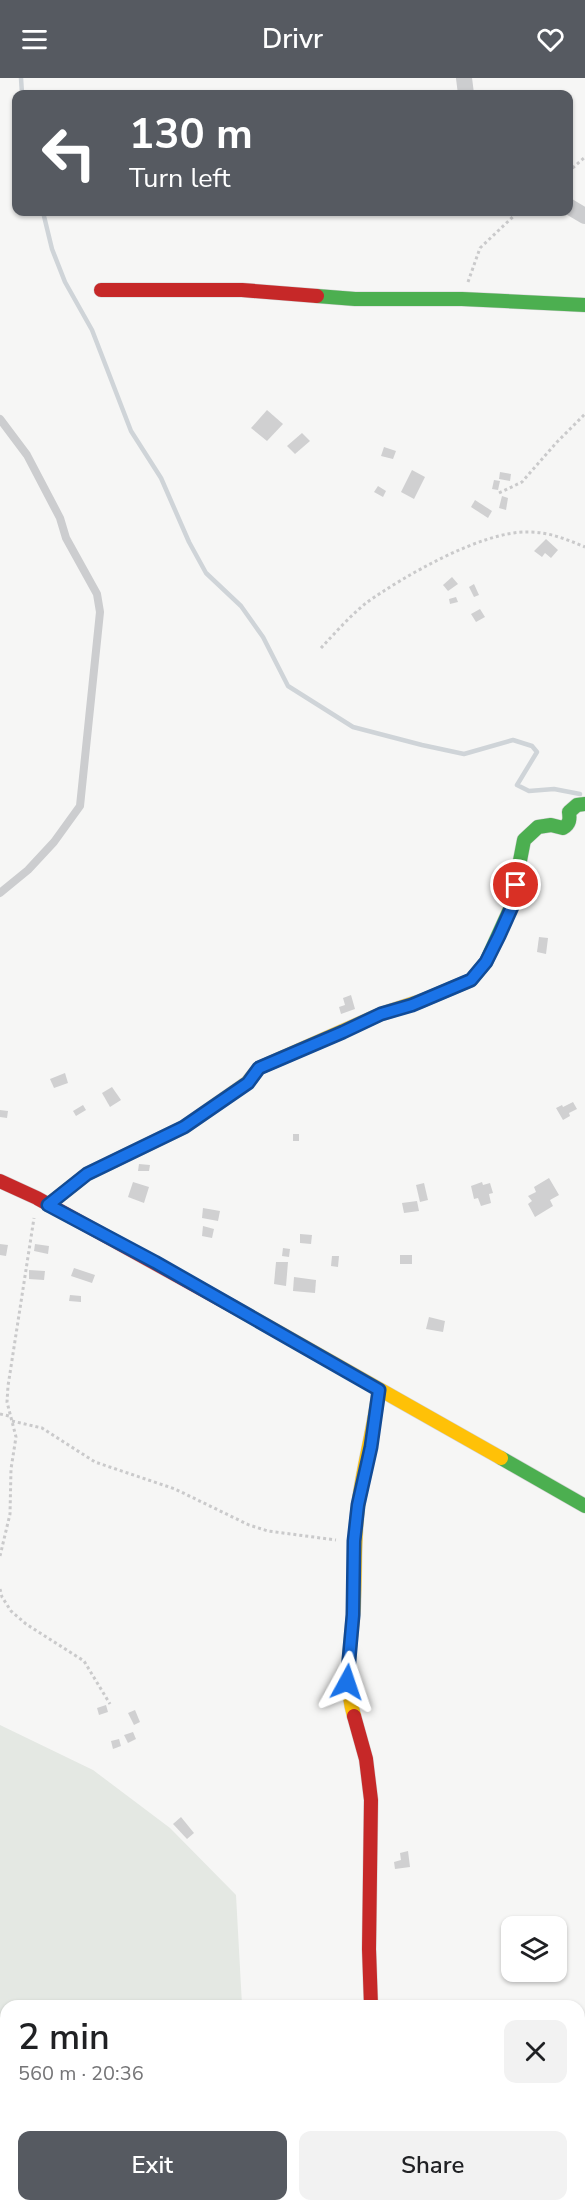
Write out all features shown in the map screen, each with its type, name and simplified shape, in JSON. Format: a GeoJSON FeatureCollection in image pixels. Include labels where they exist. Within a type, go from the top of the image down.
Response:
{"type":"FeatureCollection","features":[{"type":"Feature","properties":{"kind":"street"},"geometry":{"type":"LineString","coordinates":[[101,290],[242,290],[355,298],[462,299],[585,305]]}},
{"type":"Feature","properties":{"kind":"street"},"geometry":{"type":"LineString","coordinates":[[43,1202],[87,1174],[184,1127],[248,1083],[259,1068],[381,1014],[412,1005],[471,980],[486,962],[512,907],[524,840],[538,827],[551,825],[563,828],[567,826],[572,807],[585,804]]}},
{"type":"Feature","properties":{"kind":"street"},"geometry":{"type":"LineString","coordinates":[[0,1181],[155,1262],[585,1506]]}},
{"type":"Feature","properties":{"kind":"street"},"geometry":{"type":"LineString","coordinates":[[371,2000],[370,1800],[366,1759],[350,1702],[347,1682],[353,1615],[354,1541],[358,1505],[371,1447],[379,1390]]}},
{"type":"Feature","properties":{"kind":"lane"},"geometry":{"type":"LineString","coordinates":[[0,419],[27,455],[60,518],[66,538],[97,594],[100,612],[80,806],[54,842],[28,870],[0,893]]}},
{"type":"Feature","properties":{"kind":"path"},"geometry":{"type":"LineString","coordinates":[[573,168],[585,157]]}},
{"type":"Feature","properties":{"kind":"path"},"geometry":{"type":"LineString","coordinates":[[462,299],[480,248],[514,216]]}},
{"type":"Feature","properties":{"kind":"path"},"geometry":{"type":"LineString","coordinates":[[499,493],[522,482],[585,414]]}},
{"type":"Feature","properties":{"kind":"path"},"geometry":{"type":"LineString","coordinates":[[321,648],[365,604],[426,566],[502,534],[526,532],[553,534],[585,547]]}},
{"type":"Feature","properties":{"kind":"path"},"geometry":{"type":"LineString","coordinates":[[0,1556],[10,1514],[11,1469],[16,1437],[7,1402],[12,1352],[43,1202]]}},
{"type":"Feature","properties":{"kind":"path"},"geometry":{"type":"LineString","coordinates":[[0,1414],[9,1416]]}},
{"type":"Feature","properties":{"kind":"path"},"geometry":{"type":"LineString","coordinates":[[12,1421],[42,1428],[95,1462],[175,1489],[249,1526],[268,1531],[354,1541]]}},
{"type":"Feature","properties":{"kind":"path"},"geometry":{"type":"LineString","coordinates":[[0,1589],[11,1611],[26,1624],[84,1661],[110,1704]]}},
{"type":"Feature","properties":{"kind":"shaded area"},"geometry":{"type":"Polygon","coordinates":[[[0,1725],[93,1770],[170,1828],[236,1895],[242,2000],[0,2000],[0,1725]]]}},
{"type":"Feature","properties":{"kind":"building"},"geometry":{"type":"Polygon","coordinates":[[[267,410],[283,424],[267,441],[251,428],[267,410]]]}},
{"type":"Feature","properties":{"kind":"building"},"geometry":{"type":"Polygon","coordinates":[[[302,433],[310,441],[295,454],[287,446],[302,433]]]}},
{"type":"Feature","properties":{"kind":"building"},"geometry":{"type":"Polygon","coordinates":[[[384,447],[396,451],[393,459],[381,456],[384,447]]]}},
{"type":"Feature","properties":{"kind":"building"},"geometry":{"type":"Polygon","coordinates":[[[412,470],[425,477],[414,499],[401,492],[412,470]]]}},
{"type":"Feature","properties":{"kind":"building"},"geometry":{"type":"Polygon","coordinates":[[[500,472],[511,474],[510,481],[499,479],[500,472]]]}},
{"type":"Feature","properties":{"kind":"building"},"geometry":{"type":"Polygon","coordinates":[[[494,480],[500,481],[498,490],[492,489],[494,480]]]}},
{"type":"Feature","properties":{"kind":"building"},"geometry":{"type":"Polygon","coordinates":[[[378,486],[386,491],[383,497],[374,492],[378,486]]]}},
{"type":"Feature","properties":{"kind":"building"},"geometry":{"type":"Polygon","coordinates":[[[502,496],[508,498],[506,510],[499,508],[502,496]]]}},
{"type":"Feature","properties":{"kind":"building"},"geometry":{"type":"Polygon","coordinates":[[[475,500],[492,511],[488,518],[471,507],[475,500]]]}},
{"type":"Feature","properties":{"kind":"building"},"geometry":{"type":"Polygon","coordinates":[[[546,539],[558,550],[551,558],[545,553],[542,557],[534,551],[546,539]]]}},
{"type":"Feature","properties":{"kind":"building"},"geometry":{"type":"Polygon","coordinates":[[[452,577],[458,584],[448,591],[443,585],[452,577]]]}},
{"type":"Feature","properties":{"kind":"building"},"geometry":{"type":"Polygon","coordinates":[[[474,584],[479,595],[474,597],[469,587],[474,584]]]}},
{"type":"Feature","properties":{"kind":"building"},"geometry":{"type":"Polygon","coordinates":[[[456,597],[458,602],[450,604],[449,599],[456,597]]]}},
{"type":"Feature","properties":{"kind":"building"},"geometry":{"type":"Polygon","coordinates":[[[480,609],[485,617],[476,622],[471,614],[480,609]]]}},
{"type":"Feature","properties":{"kind":"building"},"geometry":{"type":"Polygon","coordinates":[[[539,937],[548,938],[546,954],[537,952],[539,937]]]}},
{"type":"Feature","properties":{"kind":"building"},"geometry":{"type":"Polygon","coordinates":[[[351,995],[355,1009],[341,1014],[339,1007],[345,1005],[343,998],[351,995]]]}},
{"type":"Feature","properties":{"kind":"building"},"geometry":{"type":"Polygon","coordinates":[[[65,1073],[68,1083],[54,1088],[50,1079],[65,1073]]]}},
{"type":"Feature","properties":{"kind":"building"},"geometry":{"type":"Polygon","coordinates":[[[112,1087],[121,1100],[110,1107],[102,1093],[112,1087]]]}},
{"type":"Feature","properties":{"kind":"building"},"geometry":{"type":"Polygon","coordinates":[[[573,1102],[577,1109],[563,1120],[556,1108],[573,1102]]]}},
{"type":"Feature","properties":{"kind":"building"},"geometry":{"type":"Polygon","coordinates":[[[83,1105],[86,1110],[76,1116],[73,1111],[83,1105]]]}},
{"type":"Feature","properties":{"kind":"building"},"geometry":{"type":"Polygon","coordinates":[[[0,1110],[8,1111],[7,1118],[0,1117],[0,1110]]]}},
{"type":"Feature","properties":{"kind":"building"},"geometry":{"type":"Polygon","coordinates":[[[293,1134],[299,1134],[299,1141],[293,1141],[293,1134]]]}},
{"type":"Feature","properties":{"kind":"building"},"geometry":{"type":"Polygon","coordinates":[[[139,1164],[150,1165],[149,1171],[138,1171],[139,1164]]]}},
{"type":"Feature","properties":{"kind":"building"},"geometry":{"type":"Polygon","coordinates":[[[549,1178],[559,1195],[550,1200],[553,1206],[535,1217],[528,1204],[532,1201],[528,1196],[536,1192],[534,1187],[549,1178]]]}},
{"type":"Feature","properties":{"kind":"building"},"geometry":{"type":"Polygon","coordinates":[[[133,1182],[149,1187],[144,1203],[128,1197],[133,1182]]]}},
{"type":"Feature","properties":{"kind":"building"},"geometry":{"type":"Polygon","coordinates":[[[482,1182],[483,1185],[490,1183],[493,1193],[489,1194],[491,1203],[481,1206],[478,1198],[474,1199],[471,1186],[482,1182]]]}},
{"type":"Feature","properties":{"kind":"building"},"geometry":{"type":"Polygon","coordinates":[[[424,1183],[428,1200],[420,1202],[416,1185],[424,1183]]]}},
{"type":"Feature","properties":{"kind":"building"},"geometry":{"type":"Polygon","coordinates":[[[417,1201],[419,1211],[404,1213],[402,1203],[417,1201]]]}},
{"type":"Feature","properties":{"kind":"building"},"geometry":{"type":"Polygon","coordinates":[[[203,1208],[220,1211],[218,1221],[202,1218],[203,1208]]]}},
{"type":"Feature","properties":{"kind":"building"},"geometry":{"type":"Polygon","coordinates":[[[203,1226],[214,1229],[212,1238],[202,1236],[203,1226]]]}},
{"type":"Feature","properties":{"kind":"building"},"geometry":{"type":"Polygon","coordinates":[[[300,1234],[312,1235],[311,1244],[300,1243],[300,1234]]]}},
{"type":"Feature","properties":{"kind":"building"},"geometry":{"type":"Polygon","coordinates":[[[0,1244],[8,1245],[6,1256],[0,1255],[0,1244]]]}},
{"type":"Feature","properties":{"kind":"building"},"geometry":{"type":"Polygon","coordinates":[[[35,1244],[49,1246],[48,1254],[34,1251],[35,1244]]]}},
{"type":"Feature","properties":{"kind":"building"},"geometry":{"type":"Polygon","coordinates":[[[283,1248],[290,1249],[289,1257],[282,1256],[283,1248]]]}},
{"type":"Feature","properties":{"kind":"building"},"geometry":{"type":"Polygon","coordinates":[[[400,1255],[412,1255],[412,1264],[400,1264],[400,1255]]]}},
{"type":"Feature","properties":{"kind":"building"},"geometry":{"type":"Polygon","coordinates":[[[332,1256],[339,1256],[338,1267],[331,1266],[332,1256]]]}},
{"type":"Feature","properties":{"kind":"building"},"geometry":{"type":"Polygon","coordinates":[[[276,1262],[288,1262],[286,1286],[274,1284],[276,1262]]]}},
{"type":"Feature","properties":{"kind":"building"},"geometry":{"type":"Polygon","coordinates":[[[74,1268],[95,1275],[92,1283],[71,1276],[74,1268]]]}},
{"type":"Feature","properties":{"kind":"building"},"geometry":{"type":"Polygon","coordinates":[[[29,1270],[45,1271],[44,1280],[29,1279],[29,1270]]]}},
{"type":"Feature","properties":{"kind":"building"},"geometry":{"type":"Polygon","coordinates":[[[294,1277],[316,1280],[315,1293],[293,1291],[294,1277]]]}},
{"type":"Feature","properties":{"kind":"building"},"geometry":{"type":"Polygon","coordinates":[[[70,1295],[81,1296],[81,1302],[69,1301],[70,1295]]]}},
{"type":"Feature","properties":{"kind":"building"},"geometry":{"type":"Polygon","coordinates":[[[429,1317],[445,1321],[443,1332],[426,1329],[429,1317]]]}},
{"type":"Feature","properties":{"kind":"building"},"geometry":{"type":"Polygon","coordinates":[[[106,1705],[108,1712],[99,1715],[97,1708],[106,1705]]]}},
{"type":"Feature","properties":{"kind":"building"},"geometry":{"type":"Polygon","coordinates":[[[135,1710],[140,1722],[134,1725],[128,1713],[135,1710]]]}},
{"type":"Feature","properties":{"kind":"building"},"geometry":{"type":"Polygon","coordinates":[[[133,1732],[136,1739],[128,1743],[124,1735],[133,1732]]]}},
{"type":"Feature","properties":{"kind":"building"},"geometry":{"type":"Polygon","coordinates":[[[119,1739],[121,1746],[113,1749],[111,1741],[119,1739]]]}},
{"type":"Feature","properties":{"kind":"building"},"geometry":{"type":"Polygon","coordinates":[[[181,1817],[194,1833],[187,1839],[173,1824],[181,1817]]]}},
{"type":"Feature","properties":{"kind":"building"},"geometry":{"type":"Polygon","coordinates":[[[408,1851],[410,1867],[395,1869],[394,1862],[401,1860],[400,1853],[408,1851]]]}},
{"type":"Feature","properties":{"kind":"waterway"},"geometry":{"type":"LineString","coordinates":[[21,78],[22,90]]}},
{"type":"Feature","properties":{"kind":"waterway"},"geometry":{"type":"LineString","coordinates":[[44,216],[52,249],[65,282],[92,330],[131,431],[161,478],[189,542],[206,573],[241,606],[263,637],[288,686],[353,727],[422,745],[464,754],[513,740],[532,746],[537,752],[517,785],[529,791],[554,789],[580,794]]}},
{"type":"Feature","properties":{"kind":"traffic: fast"},"geometry":{"type":"LineString","coordinates":[[317,296],[355,299],[462,299],[585,305]]}},
{"type":"Feature","properties":{"kind":"traffic: fast"},"geometry":{"type":"LineString","coordinates":[[421,1001],[471,980],[486,962],[511,907],[524,840],[538,827],[551,825],[563,828],[569,821],[569,812],[577,805],[585,804]]}},
{"type":"Feature","properties":{"kind":"traffic: fast"},"geometry":{"type":"LineString","coordinates":[[501,1458],[585,1506]]}},
{"type":"Feature","properties":{"kind":"traffic: slow"},"geometry":{"type":"LineString","coordinates":[[48,1205],[87,1174],[184,1127],[247,1083],[259,1068],[381,1014],[421,1001]]}},
{"type":"Feature","properties":{"kind":"traffic: slow"},"geometry":{"type":"LineString","coordinates":[[234,1307],[501,1458]]}},
{"type":"Feature","properties":{"kind":"traffic: slow"},"geometry":{"type":"LineString","coordinates":[[354,1716],[349,1691],[349,1666],[354,1603],[356,1521],[379,1390]]}},
{"type":"Feature","properties":{"kind":"traffic: jam"},"geometry":{"type":"LineString","coordinates":[[101,290],[242,290],[317,296]]}},
{"type":"Feature","properties":{"kind":"traffic: jam"},"geometry":{"type":"LineString","coordinates":[[0,1181],[37,1198],[234,1307]]}},
{"type":"Feature","properties":{"kind":"traffic: jam"},"geometry":{"type":"LineString","coordinates":[[354,1716],[366,1759],[371,1800],[369,1949],[371,2000]]}},
{"type":"Feature","properties":{"kind":"route"},"geometry":{"type":"LineString","coordinates":[[347,1682],[352,1639],[354,1541],[358,1505],[371,1447],[379,1390],[155,1262],[48,1205],[87,1174],[126,1153],[184,1127],[248,1083],[259,1068],[381,1014],[444,993],[471,980],[486,962],[499,936],[512,907],[516,885]]}}]}
